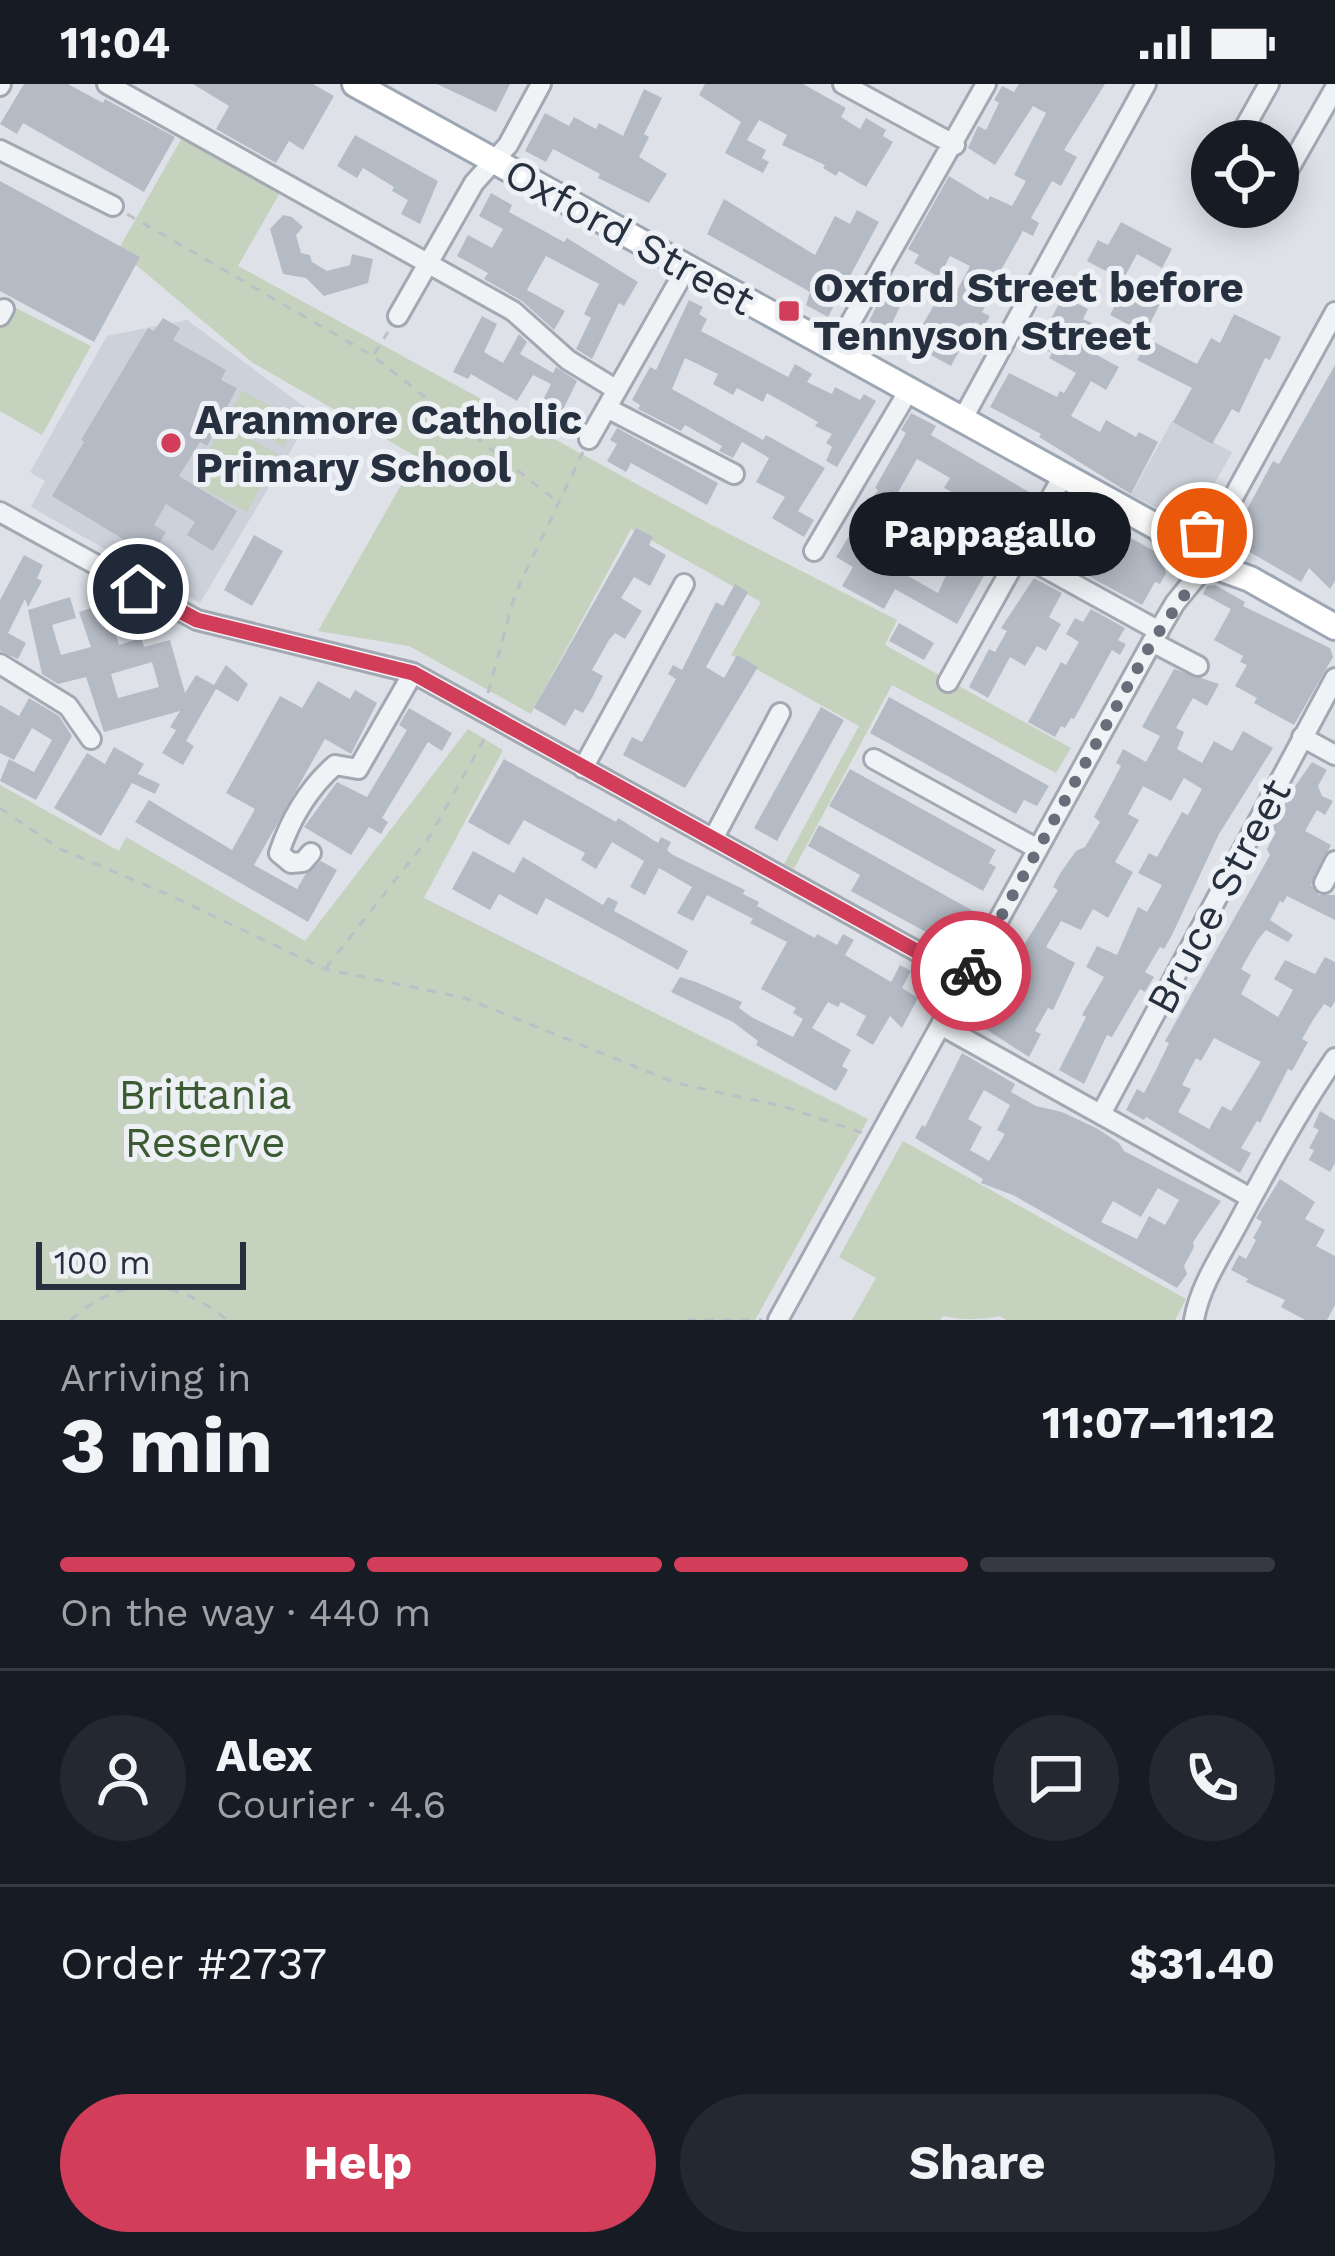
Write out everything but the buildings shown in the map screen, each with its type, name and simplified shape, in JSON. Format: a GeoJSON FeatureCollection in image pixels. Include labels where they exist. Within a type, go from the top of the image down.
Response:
{"type":"FeatureCollection","features":[{"type":"Feature","properties":{"kind":"main road","name":"Oxford Street"},"geometry":{"type":"LineString","coordinates":[[355,84],[1203,551]]}},
{"type":"Feature","properties":{"kind":"main road"},"geometry":{"type":"LineString","coordinates":[[1203,551],[1335,627]]}},
{"type":"Feature","properties":{"kind":"street"},"geometry":{"type":"LineString","coordinates":[[107,84],[513,311],[612,399],[734,474]]}},
{"type":"Feature","properties":{"kind":"street"},"geometry":{"type":"LineString","coordinates":[[398,316],[474,182],[508,145],[542,84]]}},
{"type":"Feature","properties":{"kind":"street"},"geometry":{"type":"LineString","coordinates":[[843,84],[955,145]]}},
{"type":"Feature","properties":{"kind":"street"},"geometry":{"type":"LineString","coordinates":[[835,350],[986,84]]}},
{"type":"Feature","properties":{"kind":"street"},"geometry":{"type":"LineString","coordinates":[[962,420],[1146,84]]}},
{"type":"Feature","properties":{"kind":"street"},"geometry":{"type":"LineString","coordinates":[[1249,120],[1269,84]]}},
{"type":"Feature","properties":{"kind":"street"},"geometry":{"type":"LineString","coordinates":[[1299,151],[1335,88]]}},
{"type":"Feature","properties":{"kind":"street"},"geometry":{"type":"LineString","coordinates":[[0,150],[113,206]]}},
{"type":"Feature","properties":{"kind":"street"},"geometry":{"type":"LineString","coordinates":[[589,439],[688,265]]}},
{"type":"Feature","properties":{"kind":"street"},"geometry":{"type":"LineString","coordinates":[[778,1320],[1155,636],[1329,339],[1335,312]]}},
{"type":"Feature","properties":{"kind":"street"},"geometry":{"type":"LineString","coordinates":[[814,551],[908,390]]}},
{"type":"Feature","properties":{"kind":"street"},"geometry":{"type":"LineString","coordinates":[[948,682],[1063,476]]}},
{"type":"Feature","properties":{"kind":"street"},"geometry":{"type":"LineString","coordinates":[[0,512],[197,620],[413,673],[967,979]]}},
{"type":"Feature","properties":{"kind":"street"},"geometry":{"type":"LineString","coordinates":[[960,521],[1198,666]]}},
{"type":"Feature","properties":{"kind":"street"},"geometry":{"type":"LineString","coordinates":[[583,768],[684,584]]}},
{"type":"Feature","properties":{"kind":"street"},"geometry":{"type":"LineString","coordinates":[[0,664],[68,706],[91,739]]}},
{"type":"Feature","properties":{"kind":"street"},"geometry":{"type":"LineString","coordinates":[[310,853],[303,862],[291,863],[279,853],[290,824],[335,764],[358,769],[413,673]]}},
{"type":"Feature","properties":{"kind":"street","name":"Bruce Street"},"geometry":{"type":"LineString","coordinates":[[1102,1114],[1335,678]]}},
{"type":"Feature","properties":{"kind":"street"},"geometry":{"type":"LineString","coordinates":[[713,839],[780,713]]}},
{"type":"Feature","properties":{"kind":"street"},"geometry":{"type":"LineString","coordinates":[[1303,737],[1335,755]]}},
{"type":"Feature","properties":{"kind":"street"},"geometry":{"type":"LineString","coordinates":[[874,759],[1036,848]]}},
{"type":"Feature","properties":{"kind":"street"},"geometry":{"type":"LineString","coordinates":[[1324,883],[1335,862]]}},
{"type":"Feature","properties":{"kind":"street"},"geometry":{"type":"LineString","coordinates":[[942,1026],[1251,1198]]}},
{"type":"Feature","properties":{"kind":"street"},"geometry":{"type":"LineString","coordinates":[[1194,1320],[1198,1298],[1251,1198],[1300,1108],[1335,1058]]}},
{"type":"Feature","properties":{"kind":"path"},"geometry":{"type":"LineString","coordinates":[[113,206],[374,356],[559,503]]}},
{"type":"Feature","properties":{"kind":"path"},"geometry":{"type":"LineString","coordinates":[[374,356],[398,316]]}},
{"type":"Feature","properties":{"kind":"path"},"geometry":{"type":"LineString","coordinates":[[325,969],[430,836],[489,716],[515,594],[589,439]]}},
{"type":"Feature","properties":{"kind":"path"},"geometry":{"type":"LineString","coordinates":[[0,808],[60,850],[325,969],[465,998],[676,1083],[782,1106],[880,1138]]}},
{"type":"Feature","properties":{"kind":"path"},"geometry":{"type":"LineString","coordinates":[[71,1320],[125,1288],[167,1286],[227,1320]]}},
{"type":"Feature","properties":{"kind":"path"},"geometry":{"type":"LineString","coordinates":[[687,1320],[778,1320]]}},
{"type":"Feature","properties":{"kind":"shaded area","name":"Aranmore Catholic Primary School"},"geometry":{"type":"Polygon","coordinates":[[[187,320],[313,413],[200,603],[31,507],[45,481],[30,472],[107,336],[187,320]]]}},
{"type":"Feature","properties":{"kind":"shaded area"},"geometry":{"type":"Polygon","coordinates":[[[1172,421],[1232,452],[1196,518],[1186,523],[1131,495],[1172,421]]]}},
{"type":"Feature","properties":{"kind":"green space"},"geometry":{"type":"Polygon","coordinates":[[[183,136],[281,191],[238,266],[708,523],[897,620],[885,645],[1071,748],[1056,773],[892,685],[794,869],[784,864],[859,726],[731,655],[761,602],[631,529],[531,714],[409,646],[318,631],[417,457],[253,363],[118,250],[183,136]]]}},
{"type":"Feature","properties":{"kind":"green space"},"geometry":{"type":"Polygon","coordinates":[[[10,305],[91,346],[42,435],[0,411],[0,322],[10,305]]]}},
{"type":"Feature","properties":{"kind":"green space"},"geometry":{"type":"Polygon","coordinates":[[[242,391],[297,420],[284,446],[228,417],[242,391]]]}},
{"type":"Feature","properties":{"kind":"green space"},"geometry":{"type":"Polygon","coordinates":[[[223,425],[278,454],[264,482],[208,452],[223,425]]]}},
{"type":"Feature","properties":{"kind":"green space"},"geometry":{"type":"Polygon","coordinates":[[[206,457],[261,485],[247,512],[192,483],[206,457]]]}},
{"type":"Feature","properties":{"kind":"green space","name":"Brittania Reserve"},"geometry":{"type":"Polygon","coordinates":[[[468,729],[503,750],[424,898],[868,1119],[755,1320],[0,1320],[0,785],[119,851],[126,837],[305,941],[468,729]]]}},
{"type":"Feature","properties":{"kind":"green space"},"geometry":{"type":"Polygon","coordinates":[[[903,1141],[1186,1299],[1175,1320],[943,1316],[940,1320],[852,1320],[876,1278],[839,1257],[903,1141]]]}},
{"type":"Feature","properties":{"kind":"way so far"},"geometry":{"type":"LineString","coordinates":[[971,971],[1152,642],[1202,570],[1189,563],[1185,552],[1187,542],[1202,533]]}},
{"type":"Feature","properties":{"kind":"place","name":"Oxford Street before Tennyson Street"},"geometry":{"type":"Point","coordinates":[789,311]}},
{"type":"Feature","properties":{"kind":"place","name":"Aranmore Catholic Primary School"},"geometry":{"type":"Point","coordinates":[171,443]}},
{"type":"Feature","properties":{"kind":"place","name":"Pappagallo"},"geometry":{"type":"Point","coordinates":[1202,533]}},
{"type":"Feature","properties":{"kind":"route"},"geometry":{"type":"LineString","coordinates":[[138,589],[197,620],[413,673],[967,979],[971,971]]}}]}
